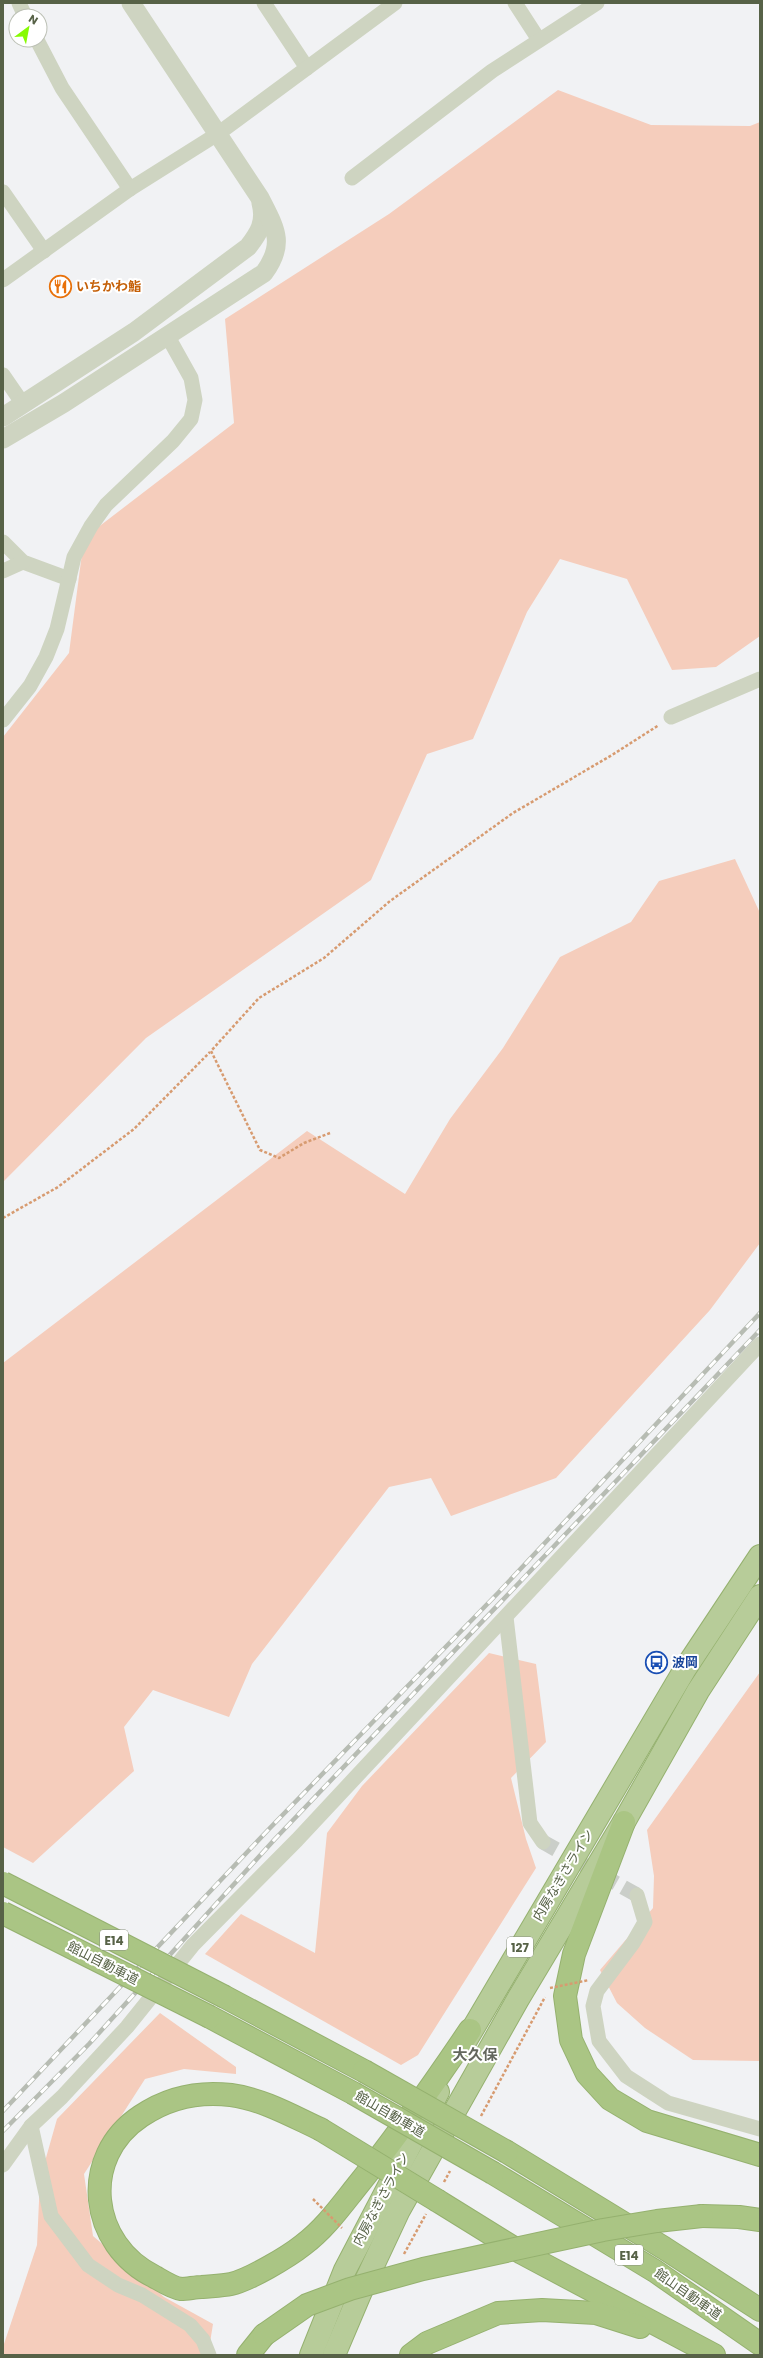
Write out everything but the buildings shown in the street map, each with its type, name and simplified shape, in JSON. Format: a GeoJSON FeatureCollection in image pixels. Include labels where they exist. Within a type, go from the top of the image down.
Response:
{"type":"FeatureCollection","features":[{"type":"Feature","properties":{"kind":"highway","name":"内房なぎさライン"},"geometry":{"type":"LineString","coordinates":[[311,2355],[345,2270],[470,2030],[685,1669],[760,1556]]}},
{"type":"Feature","properties":{"kind":"highway","name":"内房なぎさライン"},"geometry":{"type":"LineString","coordinates":[[334,2355],[362,2289],[399,2210],[518,1999],[624,1822],[698,1691],[760,1596]]}},
{"type":"Feature","properties":{"kind":"highway"},"geometry":{"type":"LineString","coordinates":[[624,1822],[574,1954],[565,1996],[571,2040],[587,2074],[610,2099],[647,2121],[760,2155]]}},
{"type":"Feature","properties":{"kind":"highway","name":"館山自動車道"},"geometry":{"type":"LineString","coordinates":[[3,1883],[225,1997],[364,2071],[507,2152],[664,2248],[760,2310]]}},
{"type":"Feature","properties":{"kind":"highway","name":"館山自動車道"},"geometry":{"type":"LineString","coordinates":[[3,1913],[210,2017],[353,2093],[493,2173],[655,2271],[760,2344]]}},
{"type":"Feature","properties":{"kind":"highway"},"geometry":{"type":"LineString","coordinates":[[470,2030],[387,2150],[331,2220],[303,2246],[267,2268],[231,2284],[180,2289],[142,2271],[124,2256],[106,2228],[99,2198],[102,2172],[109,2150],[129,2124],[168,2100],[195,2094],[232,2096],[274,2107],[320,2129],[438,2201],[522,2253],[714,2355]]}},
{"type":"Feature","properties":{"kind":"highway"},"geometry":{"type":"LineString","coordinates":[[248,2355],[264,2335],[307,2305],[350,2289],[401,2275],[549,2241],[657,2221],[702,2216],[740,2217],[760,2220]]}},
{"type":"Feature","properties":{"kind":"highway"},"geometry":{"type":"LineString","coordinates":[[411,2355],[427,2343],[498,2313],[542,2310],[596,2313],[650,2330],[708,2355]]}},
{"type":"Feature","properties":{"kind":"street"},"geometry":{"type":"LineString","coordinates":[[3,439],[64,403],[264,273],[274,260],[278,244],[274,226],[260,198],[219,133],[131,3]]}},
{"type":"Feature","properties":{"kind":"street"},"geometry":{"type":"LineString","coordinates":[[264,3],[307,68]]}},
{"type":"Feature","properties":{"kind":"street"},"geometry":{"type":"LineString","coordinates":[[3,280],[130,190],[219,133],[394,3]]}},
{"type":"Feature","properties":{"kind":"street"},"geometry":{"type":"LineString","coordinates":[[515,3],[539,40]]}},
{"type":"Feature","properties":{"kind":"street"},"geometry":{"type":"LineString","coordinates":[[352,178],[492,71],[596,3]]}},
{"type":"Feature","properties":{"kind":"street"},"geometry":{"type":"LineString","coordinates":[[41,48],[62,88],[130,190]]}},
{"type":"Feature","properties":{"kind":"street"},"geometry":{"type":"LineString","coordinates":[[3,192],[44,251]]}},
{"type":"Feature","properties":{"kind":"street"},"geometry":{"type":"LineString","coordinates":[[3,417],[134,332],[248,246],[259,233],[263,222],[260,198]]}},
{"type":"Feature","properties":{"kind":"street"},"geometry":{"type":"LineString","coordinates":[[3,720],[30,686],[46,657],[57,629],[74,557],[91,526],[106,505],[173,442],[191,420],[195,400],[191,378],[167,335]]}},
{"type":"Feature","properties":{"kind":"street"},"geometry":{"type":"LineString","coordinates":[[3,375],[23,404]]}},
{"type":"Feature","properties":{"kind":"street"},"geometry":{"type":"LineString","coordinates":[[3,542],[23,562],[69,579]]}},
{"type":"Feature","properties":{"kind":"street"},"geometry":{"type":"LineString","coordinates":[[3,571],[23,562]]}},
{"type":"Feature","properties":{"kind":"street"},"geometry":{"type":"LineString","coordinates":[[671,717],[760,679]]}},
{"type":"Feature","properties":{"kind":"street"},"geometry":{"type":"LineString","coordinates":[[3,2165],[31,2126],[62,2097],[126,2027],[193,1945],[297,1840],[760,1344]]}},
{"type":"Feature","properties":{"kind":"street"},"geometry":{"type":"LineString","coordinates":[[506,1617],[530,1823],[543,1842]]}},
{"type":"Feature","properties":{"kind":"street"},"geometry":{"type":"LineString","coordinates":[[637,1895],[645,1922],[633,1943],[597,1991],[593,2006],[599,2041],[626,2076],[668,2103],[760,2129]]}},
{"type":"Feature","properties":{"kind":"street"},"geometry":{"type":"LineString","coordinates":[[31,2126],[51,2216],[88,2265],[118,2285],[142,2295],[190,2325],[203,2340],[209,2355]]}},
{"type":"Feature","properties":{"kind":"path"},"geometry":{"type":"LineString","coordinates":[[3,1218],[58,1187],[134,1129],[210,1052],[259,998],[324,958],[390,901],[513,813],[612,755],[671,717]]}},
{"type":"Feature","properties":{"kind":"path"},"geometry":{"type":"LineString","coordinates":[[210,1052],[260,1150],[279,1158],[304,1143],[330,1133]]}},
{"type":"Feature","properties":{"kind":"path"},"geometry":{"type":"LineString","coordinates":[[550,1988],[589,1980]]}},
{"type":"Feature","properties":{"kind":"path"},"geometry":{"type":"LineString","coordinates":[[313,2199],[342,2228]]}},
{"type":"Feature","properties":{"kind":"shaded area"},"geometry":{"type":"Polygon","coordinates":[[[558,90],[651,125],[750,126],[760,122],[760,636],[716,667],[672,670],[627,579],[560,559],[527,612],[473,739],[427,754],[371,880],[146,1038],[3,1182],[3,737],[69,653],[84,538],[234,423],[225,319],[389,214],[558,90]]]}},
{"type":"Feature","properties":{"kind":"shaded area"},"geometry":{"type":"Polygon","coordinates":[[[735,859],[760,913],[760,1243],[710,1310],[556,1478],[451,1516],[431,1478],[389,1487],[252,1664],[229,1717],[153,1690],[124,1727],[134,1771],[33,1863],[3,1847],[3,1363],[307,1131],[405,1194],[450,1119],[503,1048],[560,957],[631,922],[659,881],[735,859]]]}},
{"type":"Feature","properties":{"kind":"shaded area"},"geometry":{"type":"Polygon","coordinates":[[[489,1653],[536,1664],[546,1742],[511,1778],[526,1839],[536,1868],[418,2055],[401,2065],[205,1954],[241,1914],[315,1953],[327,1833],[362,1786],[489,1653]]]}},
{"type":"Feature","properties":{"kind":"shaded area"},"geometry":{"type":"Polygon","coordinates":[[[760,1672],[760,2061],[693,2060],[645,2028],[617,2003],[600,1970],[653,1908],[654,1876],[647,1830],[760,1672]]]}},
{"type":"Feature","properties":{"kind":"shaded area"},"geometry":{"type":"Polygon","coordinates":[[[160,2013],[236,2067],[236,2074],[184,2069],[145,2079],[84,2174],[93,2236],[164,2297],[213,2324],[208,2355],[3,2355],[3,2347],[37,2245],[40,2179],[57,2119],[160,2013]]]}},
{"type":"Feature","properties":{"kind":"tunnel"},"geometry":{"type":"LineString","coordinates":[[543,1842],[637,1895]]}},
{"type":"Feature","properties":{"kind":"railway"},"geometry":{"type":"LineString","coordinates":[[3,2111],[269,1829],[498,1593],[760,1313]]}},
{"type":"Feature","properties":{"kind":"railway"},"geometry":{"type":"LineString","coordinates":[[3,2131],[89,2044],[275,1839],[760,1330]]}},
{"type":"Feature","properties":{"kind":"place","name":"いちかわ鮨"},"geometry":{"type":"Point","coordinates":[61,286]}},
{"type":"Feature","properties":{"kind":"place","name":"波岡"},"geometry":{"type":"Point","coordinates":[657,1662]}},
{"type":"Feature","properties":{"kind":"district","name":"大久保"},"geometry":{"type":"Point","coordinates":[475,2054]}}]}
